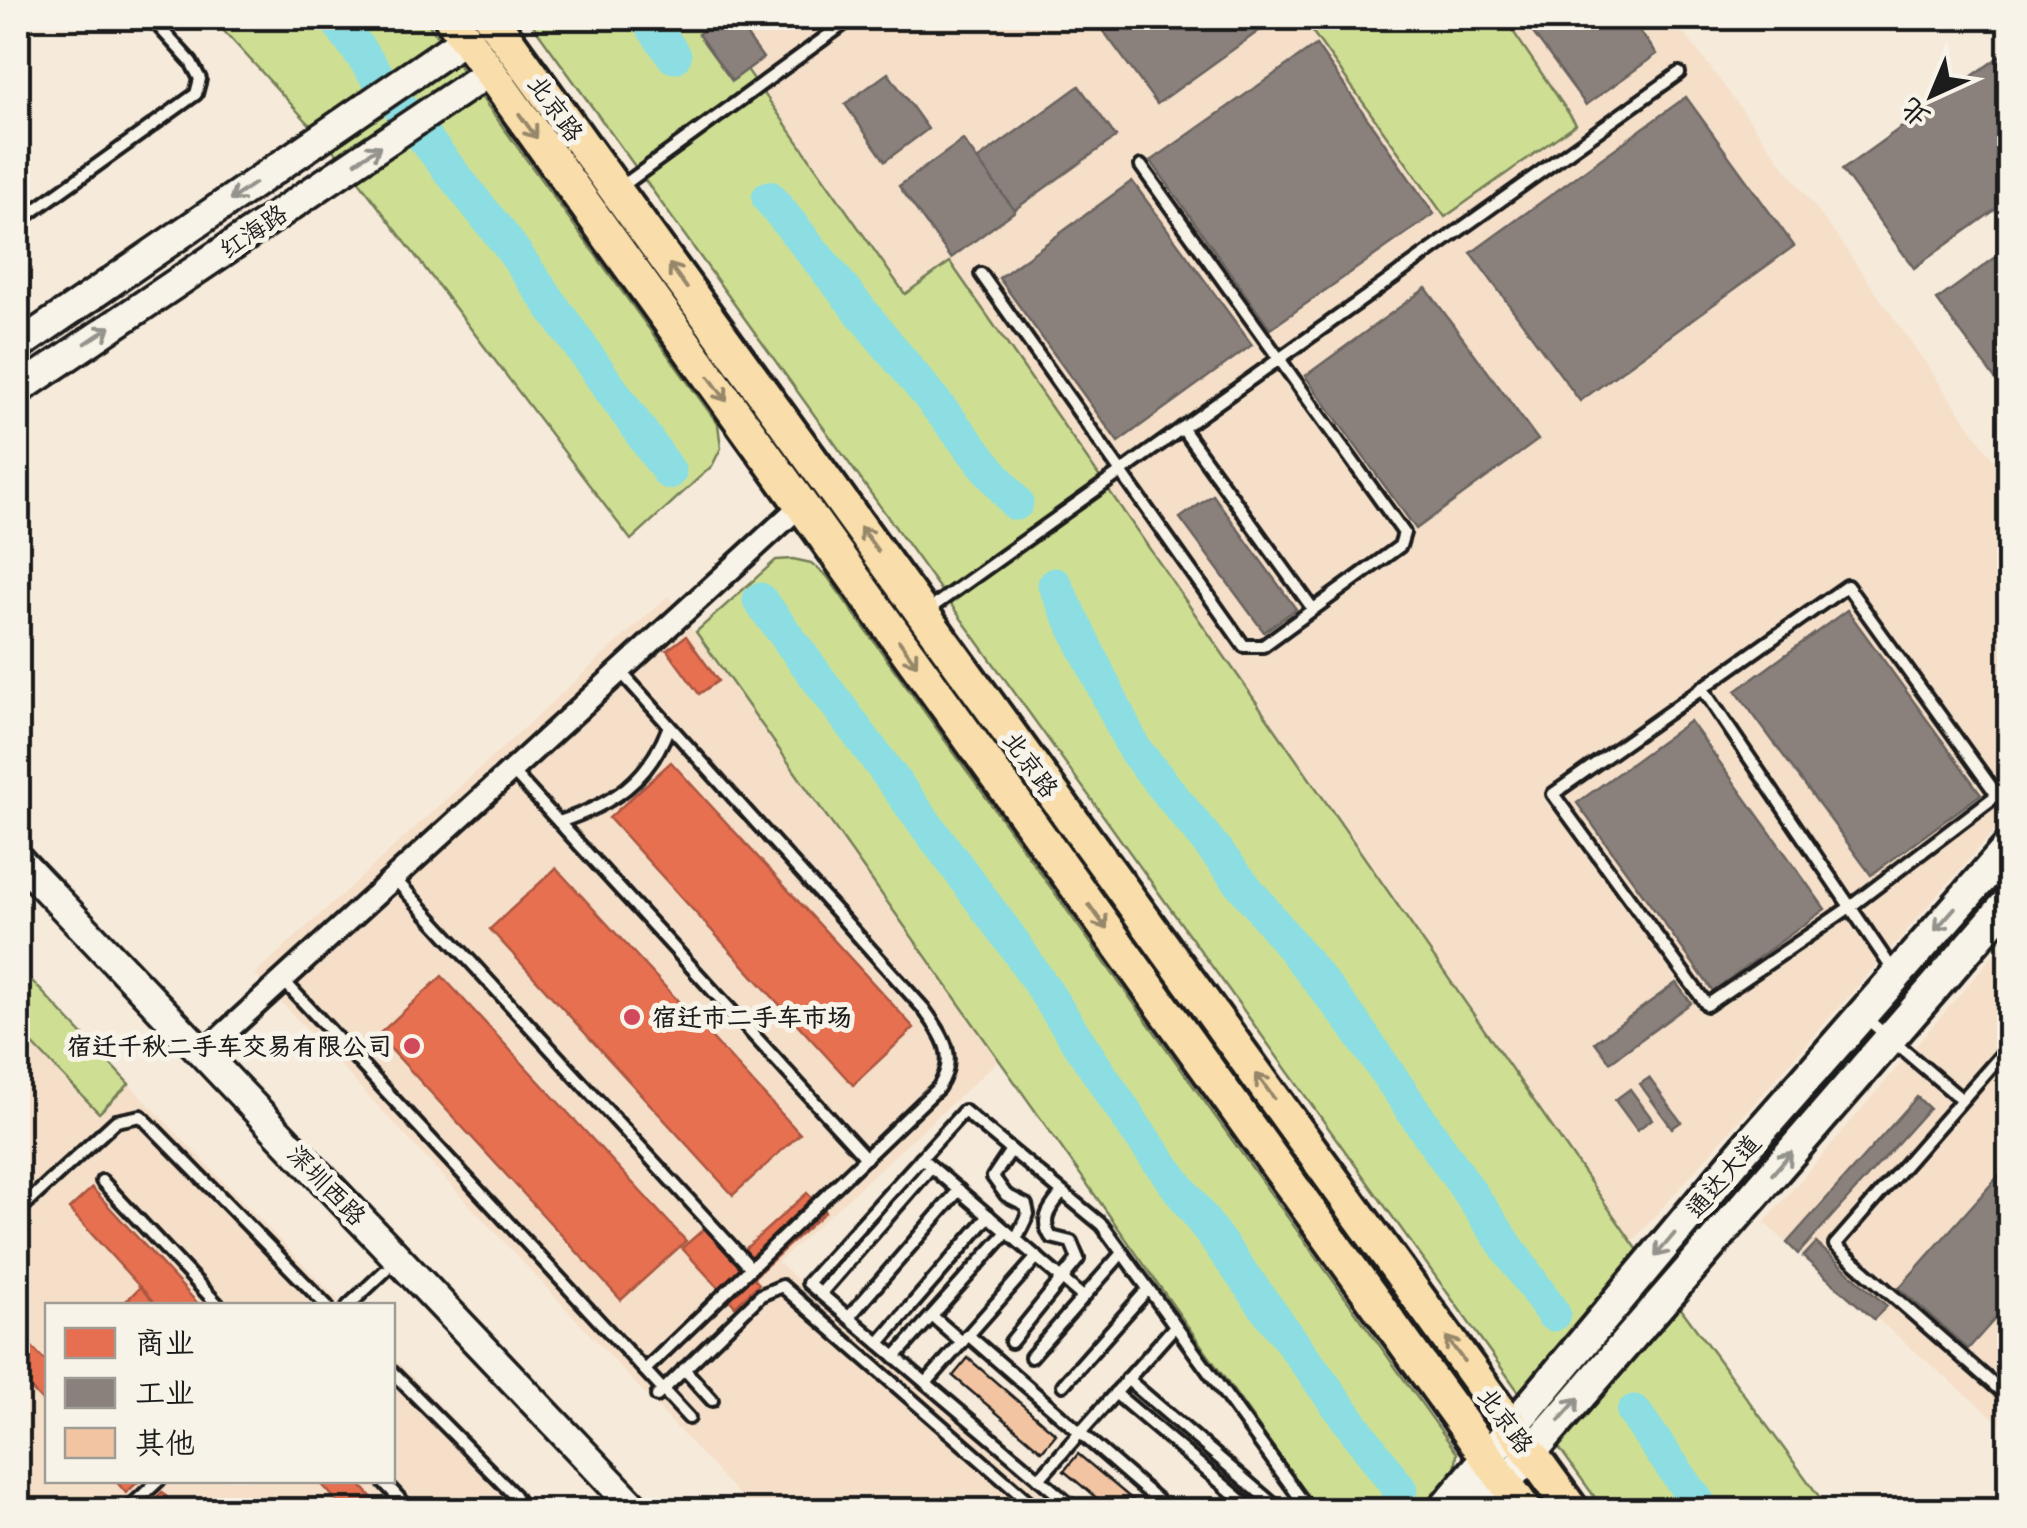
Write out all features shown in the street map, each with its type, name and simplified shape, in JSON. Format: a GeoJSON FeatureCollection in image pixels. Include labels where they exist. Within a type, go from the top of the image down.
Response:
{"type":"FeatureCollection","features":[{"type":"Feature","properties":{"kind":"main road","name":"北京路"},"geometry":{"type":"LineString","coordinates":[[469,24],[616,191],[1572,1510]]}},
{"type":"Feature","properties":{"kind":"main road","name":"北京路"},"geometry":{"type":"LineString","coordinates":[[469,24],[489,72],[1525,1510]]}},
{"type":"Feature","properties":{"kind":"main road","name":"通达大道"},"geometry":{"type":"LineString","coordinates":[[1443,1510],[1497,1471],[1862,1015],[2010,846]]}},
{"type":"Feature","properties":{"kind":"main road","name":"通达大道"},"geometry":{"type":"LineString","coordinates":[[1522,1441],[1890,1038],[2010,900]]}},
{"type":"Feature","properties":{"kind":"main road","name":"通达大道"},"geometry":{"type":"LineString","coordinates":[[1481,1510],[1497,1471]]}},
{"type":"Feature","properties":{"kind":"street","name":"红海路"},"geometry":{"type":"LineString","coordinates":[[18,346],[469,24]]}},
{"type":"Feature","properties":{"kind":"street","name":"红海路"},"geometry":{"type":"LineString","coordinates":[[18,390],[489,72]]}},
{"type":"Feature","properties":{"kind":"street"},"geometry":{"type":"LineString","coordinates":[[202,1054],[801,505]]}},
{"type":"Feature","properties":{"kind":"street","name":"深圳西路"},"geometry":{"type":"LineString","coordinates":[[18,859],[637,1510]]}},
{"type":"Feature","properties":{"kind":"street","name":"深圳西路"},"geometry":{"type":"LineString","coordinates":[[18,882],[611,1510]]}},
{"type":"Feature","properties":{"kind":"lane"},"geometry":{"type":"LineString","coordinates":[[18,222],[196,94],[200,78],[191,62],[151,18]]}},
{"type":"Feature","properties":{"kind":"lane"},"geometry":{"type":"LineString","coordinates":[[616,191],[852,18]]}},
{"type":"Feature","properties":{"kind":"lane"},"geometry":{"type":"LineString","coordinates":[[923,614],[1679,73]]}},
{"type":"Feature","properties":{"kind":"lane"},"geometry":{"type":"LineString","coordinates":[[981,274],[1248,650],[1263,646],[1400,546],[1404,533],[1141,166]]}},
{"type":"Feature","properties":{"kind":"lane"},"geometry":{"type":"LineString","coordinates":[[1182,428],[1314,609]]}},
{"type":"Feature","properties":{"kind":"lane"},"geometry":{"type":"LineString","coordinates":[[1847,586],[1997,795],[1850,907],[1707,1005],[1552,794],[1847,586]]}},
{"type":"Feature","properties":{"kind":"lane"},"geometry":{"type":"LineString","coordinates":[[620,671],[942,1034],[950,1054],[950,1072],[645,1370]]}},
{"type":"Feature","properties":{"kind":"lane"},"geometry":{"type":"LineString","coordinates":[[1702,688],[1897,976]]}},
{"type":"Feature","properties":{"kind":"lane"},"geometry":{"type":"LineString","coordinates":[[559,822],[601,807],[634,784],[659,754],[669,726]]}},
{"type":"Feature","properties":{"kind":"lane"},"geometry":{"type":"LineString","coordinates":[[512,770],[866,1158]]}},
{"type":"Feature","properties":{"kind":"lane"},"geometry":{"type":"LineString","coordinates":[[394,878],[751,1268]]}},
{"type":"Feature","properties":{"kind":"lane"},"geometry":{"type":"LineString","coordinates":[[283,980],[645,1370],[660,1393],[689,1418]]}},
{"type":"Feature","properties":{"kind":"lane"},"geometry":{"type":"LineString","coordinates":[[1862,1015],[1961,1099]]}},
{"type":"Feature","properties":{"kind":"lane"},"geometry":{"type":"LineString","coordinates":[[2010,1045],[1835,1246],[2010,1400]]}},
{"type":"Feature","properties":{"kind":"lane"},"geometry":{"type":"LineString","coordinates":[[1076,1510],[808,1282],[964,1111],[1102,1225],[1309,1510]]}},
{"type":"Feature","properties":{"kind":"lane"},"geometry":{"type":"LineString","coordinates":[[18,1211],[116,1121],[141,1116],[324,1303]]}},
{"type":"Feature","properties":{"kind":"lane"},"geometry":{"type":"LineString","coordinates":[[895,1356],[1012,1236],[1028,1214],[1026,1204],[1006,1194],[993,1177],[1011,1150]]}},
{"type":"Feature","properties":{"kind":"lane"},"geometry":{"type":"LineString","coordinates":[[921,1158],[1083,1297]]}},
{"type":"Feature","properties":{"kind":"lane"},"geometry":{"type":"LineString","coordinates":[[821,1293],[931,1167]]}},
{"type":"Feature","properties":{"kind":"lane"},"geometry":{"type":"LineString","coordinates":[[102,1181],[216,1303]]}},
{"type":"Feature","properties":{"kind":"lane"},"geometry":{"type":"LineString","coordinates":[[850,1317],[959,1190]]}},
{"type":"Feature","properties":{"kind":"lane"},"geometry":{"type":"LineString","coordinates":[[1010,1342],[1078,1259],[1072,1242],[1051,1237],[1044,1221],[1062,1192]]}},
{"type":"Feature","properties":{"kind":"lane"},"geometry":{"type":"LineString","coordinates":[[879,1343],[988,1216]]}},
{"type":"Feature","properties":{"kind":"lane"},"geometry":{"type":"LineString","coordinates":[[1030,1357],[1122,1253]]}},
{"type":"Feature","properties":{"kind":"lane"},"geometry":{"type":"LineString","coordinates":[[926,1382],[1037,1257]]}},
{"type":"Feature","properties":{"kind":"lane"},"geometry":{"type":"LineString","coordinates":[[351,1303],[385,1271]]}},
{"type":"Feature","properties":{"kind":"lane"},"geometry":{"type":"LineString","coordinates":[[660,1393],[762,1295],[782,1286],[1038,1510]]}},
{"type":"Feature","properties":{"kind":"lane"},"geometry":{"type":"LineString","coordinates":[[1063,1385],[1148,1289]]}},
{"type":"Feature","properties":{"kind":"lane"},"geometry":{"type":"LineString","coordinates":[[932,1316],[1080,1432],[1169,1510]]}},
{"type":"Feature","properties":{"kind":"lane"},"geometry":{"type":"LineString","coordinates":[[1039,1478],[1175,1326]]}},
{"type":"Feature","properties":{"kind":"lane"},"geometry":{"type":"LineString","coordinates":[[684,1370],[712,1400]]}},
{"type":"Feature","properties":{"kind":"lane"},"geometry":{"type":"LineString","coordinates":[[395,1375],[514,1495],[524,1510]]}},
{"type":"Feature","properties":{"kind":"lane"},"geometry":{"type":"LineString","coordinates":[[1127,1379],[1280,1510]]}},
{"type":"Feature","properties":{"kind":"lane"},"geometry":{"type":"LineString","coordinates":[[1116,1392],[1254,1510]]}},
{"type":"Feature","properties":{"kind":"lane"},"geometry":{"type":"LineString","coordinates":[[127,1510],[156,1483]]}},
{"type":"Feature","properties":{"kind":"lane"},"geometry":{"type":"LineString","coordinates":[[385,1483],[410,1510]]}},
{"type":"Feature","properties":{"kind":"shaded area"},"geometry":{"type":"Polygon","coordinates":[[[711,18],[1673,18],[1835,234],[2009,482],[2010,813],[1632,1242],[950,263],[905,295],[711,18]]]}},
{"type":"Feature","properties":{"kind":"shaded area","name":"宿迁市二手车市场"},"geometry":{"type":"Polygon","coordinates":[[[668,596],[1000,1059],[778,1262],[1060,1510],[753,1510],[255,974],[668,596]]]}},
{"type":"Feature","properties":{"kind":"shaded area"},"geometry":{"type":"Polygon","coordinates":[[[2009,937],[2009,1431],[1764,1223],[2009,937]]]}},
{"type":"Feature","properties":{"kind":"shaded area"},"geometry":{"type":"Polygon","coordinates":[[[18,1029],[99,1112],[129,1084],[341,1303],[45,1303],[45,1483],[395,1483],[395,1359],[540,1510],[18,1510],[18,1029]]]}},
{"type":"Feature","properties":{"kind":"green space"},"geometry":{"type":"Polygon","coordinates":[[[212,18],[424,18],[718,424],[721,448],[712,466],[631,540],[346,164],[212,18]]]}},
{"type":"Feature","properties":{"kind":"green space"},"geometry":{"type":"Polygon","coordinates":[[[528,18],[711,18],[905,294],[950,262],[1632,1242],[1829,1510],[1604,1510],[528,18]]]}},
{"type":"Feature","properties":{"kind":"green space"},"geometry":{"type":"Polygon","coordinates":[[[1316,18],[1504,18],[1576,124],[1445,217],[1307,24],[1316,18]]]}},
{"type":"Feature","properties":{"kind":"green space"},"geometry":{"type":"Polygon","coordinates":[[[776,560],[811,563],[827,576],[1457,1453],[1454,1484],[1431,1510],[1318,1510],[696,632],[776,560]]]}},
{"type":"Feature","properties":{"kind":"green space"},"geometry":{"type":"Polygon","coordinates":[[[18,966],[129,1084],[99,1113],[18,1029],[18,966]]]}},
{"type":"Feature","properties":{"kind":"building: 商业"},"geometry":{"type":"Polygon","coordinates":[[[686,636],[718,681],[699,694],[667,650],[686,636]]]}},
{"type":"Feature","properties":{"kind":"building: 商业"},"geometry":{"type":"Polygon","coordinates":[[[671,762],[914,1028],[853,1085],[609,818],[671,762]]]}},
{"type":"Feature","properties":{"kind":"building: 商业"},"geometry":{"type":"Polygon","coordinates":[[[556,868],[800,1134],[733,1195],[490,929],[556,868]]]}},
{"type":"Feature","properties":{"kind":"building: 商业"},"geometry":{"type":"Polygon","coordinates":[[[442,976],[686,1241],[621,1300],[378,1035],[442,976]]]}},
{"type":"Feature","properties":{"kind":"building: 商业"},"geometry":{"type":"Polygon","coordinates":[[[92,1188],[197,1303],[154,1303],[69,1209],[92,1188]]]}},
{"type":"Feature","properties":{"kind":"building: 商业"},"geometry":{"type":"Polygon","coordinates":[[[807,1193],[825,1212],[754,1277],[736,1257],[807,1193]]]}},
{"type":"Feature","properties":{"kind":"building: 商业"},"geometry":{"type":"Polygon","coordinates":[[[706,1227],[759,1284],[735,1306],[682,1248],[706,1227]]]}},
{"type":"Feature","properties":{"kind":"building: 商业"},"geometry":{"type":"Polygon","coordinates":[[[140,1287],[154,1303],[124,1303],[140,1287]]]}},
{"type":"Feature","properties":{"kind":"building: 商业"},"geometry":{"type":"Polygon","coordinates":[[[18,1332],[45,1361],[45,1404],[18,1375],[18,1332]]]}},
{"type":"Feature","properties":{"kind":"building: 商业"},"geometry":{"type":"Polygon","coordinates":[[[118,1483],[137,1483],[126,1493],[118,1483]]]}},
{"type":"Feature","properties":{"kind":"building: 商业"},"geometry":{"type":"Polygon","coordinates":[[[321,1483],[359,1483],[383,1510],[345,1510],[321,1483]]]}},
{"type":"Feature","properties":{"kind":"building: 商业"},"geometry":{"type":"Polygon","coordinates":[[[162,1492],[179,1510],[146,1508],[162,1492]]]}},
{"type":"Feature","properties":{"kind":"building: 商业"},"geometry":{"type":"Polygon","coordinates":[[[242,1496],[255,1510],[226,1510],[242,1496]]]}},
{"type":"Feature","properties":{"kind":"building: 工业"},"geometry":{"type":"Polygon","coordinates":[[[722,18],[734,18],[763,58],[732,81],[698,34],[722,18]]]}},
{"type":"Feature","properties":{"kind":"building: 工业"},"geometry":{"type":"Polygon","coordinates":[[[1094,18],[1277,18],[1157,104],[1094,18]]]}},
{"type":"Feature","properties":{"kind":"building: 工业"},"geometry":{"type":"Polygon","coordinates":[[[1541,18],[1630,18],[1657,54],[1586,105],[1528,26],[1541,18]]]}},
{"type":"Feature","properties":{"kind":"building: 工业"},"geometry":{"type":"Polygon","coordinates":[[[1316,45],[1434,214],[1270,329],[1151,161],[1316,45]]]}},
{"type":"Feature","properties":{"kind":"building: 工业"},"geometry":{"type":"Polygon","coordinates":[[[2010,49],[2010,199],[1914,268],[1842,170],[2010,49]]]}},
{"type":"Feature","properties":{"kind":"building: 工业"},"geometry":{"type":"Polygon","coordinates":[[[888,73],[928,129],[885,161],[845,104],[888,73]]]}},
{"type":"Feature","properties":{"kind":"building: 工业"},"geometry":{"type":"Polygon","coordinates":[[[1079,86],[1116,137],[1014,210],[977,160],[1079,86]]]}},
{"type":"Feature","properties":{"kind":"building: 工业"},"geometry":{"type":"Polygon","coordinates":[[[1686,97],[1794,246],[1580,401],[1471,253],[1686,97]]]}},
{"type":"Feature","properties":{"kind":"building: 工业"},"geometry":{"type":"Polygon","coordinates":[[[963,140],[1015,211],[951,258],[899,186],[963,140]]]}},
{"type":"Feature","properties":{"kind":"building: 工业"},"geometry":{"type":"Polygon","coordinates":[[[1132,181],[1252,345],[1118,442],[999,278],[1132,181]]]}},
{"type":"Feature","properties":{"kind":"building: 工业"},"geometry":{"type":"Polygon","coordinates":[[[2010,247],[2010,397],[2009,398],[1937,300],[2010,247]]]}},
{"type":"Feature","properties":{"kind":"building: 工业"},"geometry":{"type":"Polygon","coordinates":[[[1426,288],[1538,440],[1416,529],[1305,376],[1426,288]]]}},
{"type":"Feature","properties":{"kind":"building: 工业"},"geometry":{"type":"Polygon","coordinates":[[[1213,495],[1296,609],[1264,632],[1180,518],[1213,495]]]}},
{"type":"Feature","properties":{"kind":"building: 工业"},"geometry":{"type":"Polygon","coordinates":[[[1847,610],[1981,794],[1871,875],[1736,691],[1847,610]]]}},
{"type":"Feature","properties":{"kind":"building: 工业"},"geometry":{"type":"Polygon","coordinates":[[[1690,721],[1825,909],[1713,991],[1577,803],[1690,721]]]}},
{"type":"Feature","properties":{"kind":"building: 工业"},"geometry":{"type":"Polygon","coordinates":[[[1676,983],[1691,1003],[1610,1062],[1595,1042],[1676,983]]]}},
{"type":"Feature","properties":{"kind":"building: 工业"},"geometry":{"type":"Polygon","coordinates":[[[1649,1078],[1681,1122],[1672,1128],[1640,1084],[1649,1078]]]}},
{"type":"Feature","properties":{"kind":"building: 工业"},"geometry":{"type":"Polygon","coordinates":[[[1630,1089],[1652,1119],[1637,1130],[1615,1100],[1630,1089]]]}},
{"type":"Feature","properties":{"kind":"building: 工业"},"geometry":{"type":"Polygon","coordinates":[[[1917,1097],[1929,1108],[1798,1254],[1787,1243],[1917,1097]]]}},
{"type":"Feature","properties":{"kind":"building: 工业"},"geometry":{"type":"Polygon","coordinates":[[[2010,1163],[2010,1302],[1968,1349],[1899,1288],[2010,1163]]]}},
{"type":"Feature","properties":{"kind":"building: 工业"},"geometry":{"type":"Polygon","coordinates":[[[1816,1243],[1887,1306],[1874,1319],[1803,1257],[1816,1243]]]}},
{"type":"Feature","properties":{"kind":"building: 其他"},"geometry":{"type":"Polygon","coordinates":[[[968,1358],[1056,1434],[1042,1451],[953,1376],[968,1358]]]}},
{"type":"Feature","properties":{"kind":"building: 其他"},"geometry":{"type":"Polygon","coordinates":[[[1078,1454],[1145,1510],[1111,1510],[1064,1471],[1078,1454]]]}},
{"type":"Feature","properties":{"kind":"waterway"},"geometry":{"type":"LineString","coordinates":[[336,18],[395,101],[506,241],[669,472]]}},
{"type":"Feature","properties":{"kind":"waterway"},"geometry":{"type":"LineString","coordinates":[[647,18],[674,56]]}},
{"type":"Feature","properties":{"kind":"waterway"},"geometry":{"type":"LineString","coordinates":[[769,198],[1016,503]]}},
{"type":"Feature","properties":{"kind":"waterway"},"geometry":{"type":"LineString","coordinates":[[1055,585],[1134,749],[1351,1020],[1553,1314]]}},
{"type":"Feature","properties":{"kind":"waterway"},"geometry":{"type":"LineString","coordinates":[[760,600],[1014,944],[1135,1128],[1400,1490]]}},
{"type":"Feature","properties":{"kind":"waterway"},"geometry":{"type":"LineString","coordinates":[[1634,1412],[1703,1510]]}},
{"type":"Feature","properties":{"kind":"place","name":"宿迁市二手车市场"},"geometry":{"type":"Point","coordinates":[632,1017]}},
{"type":"Feature","properties":{"kind":"place","name":"宿迁千秋二手车交易有限公司"},"geometry":{"type":"Point","coordinates":[412,1046]}}]}
